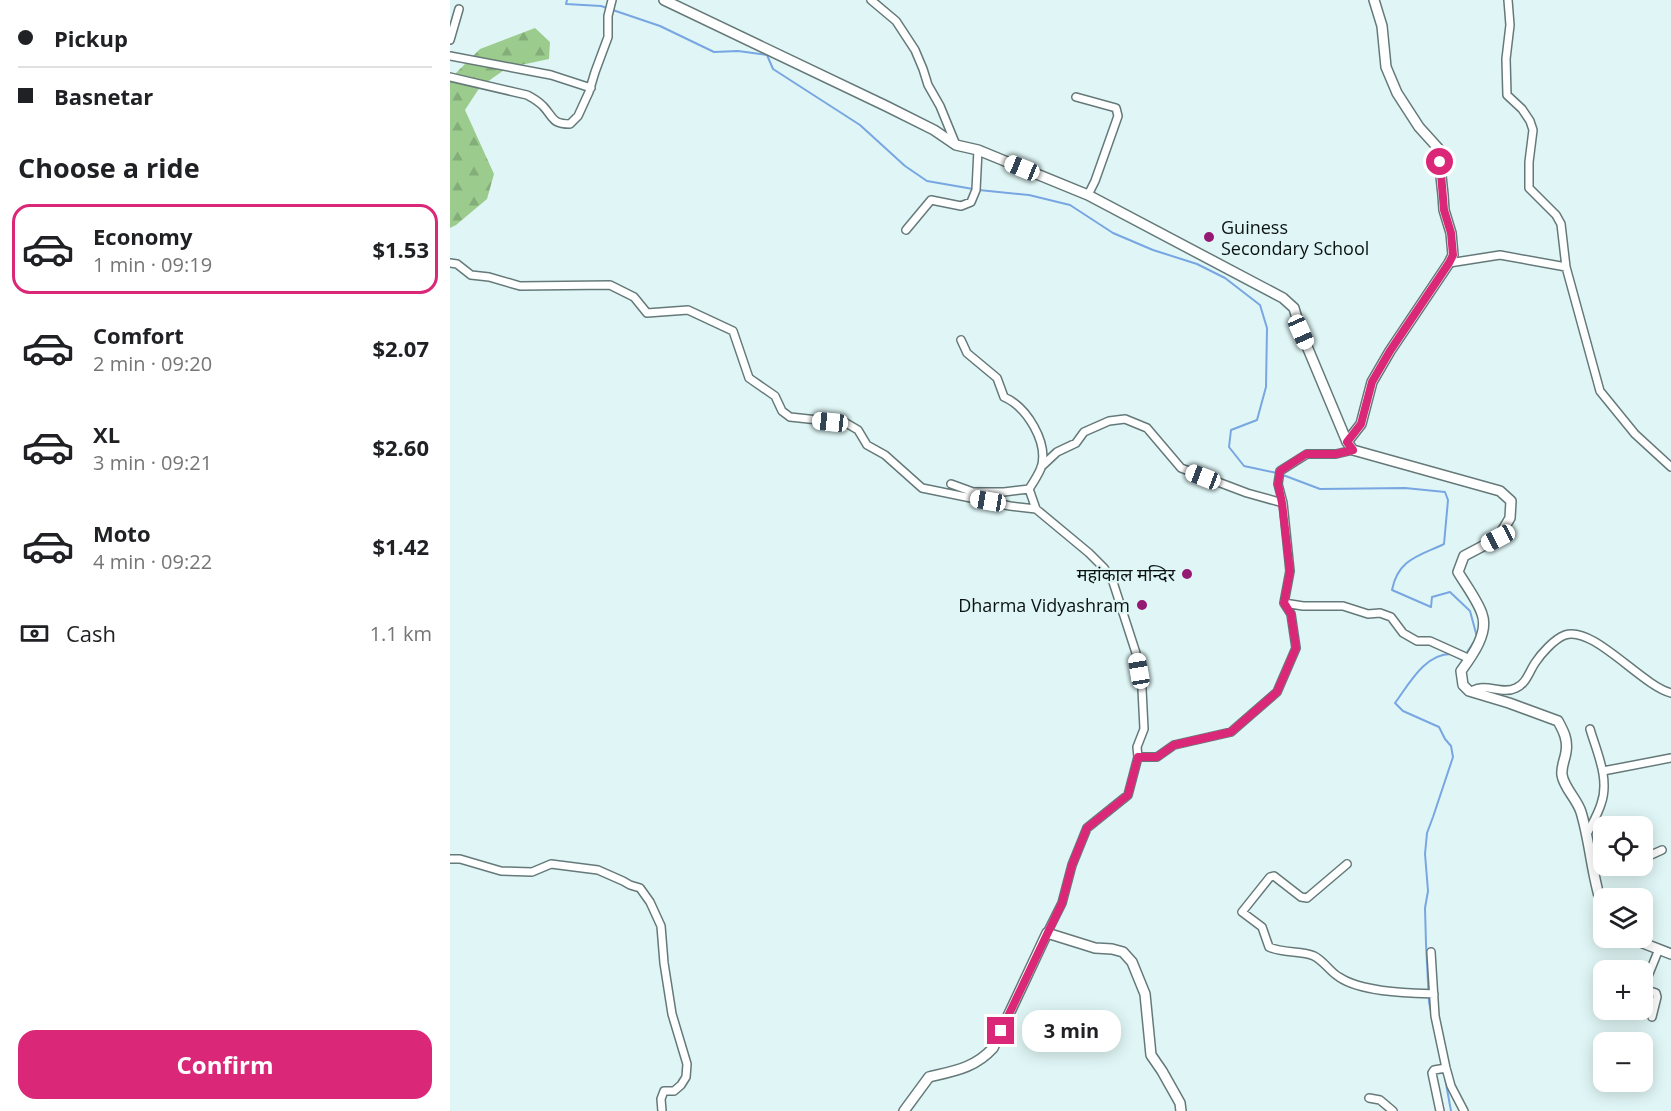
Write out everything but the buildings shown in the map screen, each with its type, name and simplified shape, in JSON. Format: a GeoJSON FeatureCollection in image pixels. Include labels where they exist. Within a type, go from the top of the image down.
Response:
{"type":"FeatureCollection","features":[{"type":"Feature","properties":{"kind":"street"},"geometry":{"type":"LineString","coordinates":[[664,0],[934,130],[956,145],[978,150],[1088,195],[1283,297],[1294,308],[1301,332],[1347,442],[1353,450]]}},
{"type":"Feature","properties":{"kind":"street"},"geometry":{"type":"LineString","coordinates":[[871,0],[896,21],[915,50],[928,85],[940,106],[956,145]]}},
{"type":"Feature","properties":{"kind":"street"},"geometry":{"type":"LineString","coordinates":[[1347,442],[1361,424],[1372,382],[1453,255],[1451,233],[1444,210],[1438,148],[1419,126],[1397,93],[1386,67],[1382,26],[1374,0]]}},
{"type":"Feature","properties":{"kind":"street"},"geometry":{"type":"LineString","coordinates":[[1508,0],[1510,25],[1506,59],[1507,94],[1522,109],[1533,130],[1529,188],[1556,215],[1561,224],[1566,267],[1600,391],[1635,434],[1671,467]]}},
{"type":"Feature","properties":{"kind":"street"},"geometry":{"type":"LineString","coordinates":[[450,76],[527,95],[538,101],[559,124],[570,124],[578,116],[591,88],[608,37],[608,16],[611,3]]}},
{"type":"Feature","properties":{"kind":"street"},"geometry":{"type":"LineString","coordinates":[[450,40],[459,9]]}},
{"type":"Feature","properties":{"kind":"street"},"geometry":{"type":"LineString","coordinates":[[450,56],[551,75],[591,88]]}},
{"type":"Feature","properties":{"kind":"street"},"geometry":{"type":"LineString","coordinates":[[1076,97],[1116,108],[1118,116],[1088,195]]}},
{"type":"Feature","properties":{"kind":"street"},"geometry":{"type":"LineString","coordinates":[[906,230],[931,200],[961,206],[971,201],[976,190],[978,150]]}},
{"type":"Feature","properties":{"kind":"street"},"geometry":{"type":"LineString","coordinates":[[1449,263],[1500,255],[1566,267]]}},
{"type":"Feature","properties":{"kind":"street"},"geometry":{"type":"LineString","coordinates":[[450,263],[457,264],[471,274],[520,286],[610,285],[634,297],[647,313],[688,310],[706,317],[732,331],[750,378],[775,396],[782,411],[790,417],[846,423],[858,430],[867,446],[885,455],[922,488],[1036,509]]}},
{"type":"Feature","properties":{"kind":"street"},"geometry":{"type":"LineString","coordinates":[[961,340],[967,353],[997,378],[1004,397],[1013,400],[1023,409],[1042,443],[1041,467]]}},
{"type":"Feature","properties":{"kind":"street"},"geometry":{"type":"LineString","coordinates":[[904,1111],[929,1077],[961,1070],[984,1058],[993,1048],[1062,903],[1072,865],[1087,828],[1128,795],[1138,757],[1137,747],[1144,729],[1142,689],[1136,653],[1113,582],[1104,568],[1089,553],[1036,509],[1029,489],[1041,467],[1058,452],[1076,443],[1084,432],[1109,421],[1125,419],[1147,428],[1181,468],[1247,493],[1282,503]]}},
{"type":"Feature","properties":{"kind":"street"},"geometry":{"type":"LineString","coordinates":[[1138,757],[1157,757],[1174,745],[1231,732],[1277,692],[1296,648],[1291,614],[1284,603],[1290,571],[1278,484],[1280,471],[1306,454],[1336,454],[1353,450],[1500,490],[1510,501],[1510,518],[1498,538],[1464,556],[1458,572],[1483,615],[1483,633],[1461,671],[1463,685],[1469,691],[1558,721],[1566,736],[1563,778],[1580,809],[1593,866]]}},
{"type":"Feature","properties":{"kind":"street"},"geometry":{"type":"LineString","coordinates":[[951,484],[973,492],[1029,489]]}},
{"type":"Feature","properties":{"kind":"street"},"geometry":{"type":"LineString","coordinates":[[1284,603],[1303,606],[1343,606],[1368,614],[1380,613],[1391,617],[1403,633],[1417,641],[1430,641],[1467,658]]}},
{"type":"Feature","properties":{"kind":"street"},"geometry":{"type":"LineString","coordinates":[[1469,691],[1480,688],[1514,690],[1522,685],[1535,664],[1555,641],[1566,635],[1580,635],[1592,639],[1648,682],[1671,693]]}},
{"type":"Feature","properties":{"kind":"street"},"geometry":{"type":"LineString","coordinates":[[1587,834],[1602,802],[1604,788],[1603,771],[1590,729]]}},
{"type":"Feature","properties":{"kind":"street"},"geometry":{"type":"LineString","coordinates":[[1603,771],[1671,758]]}},
{"type":"Feature","properties":{"kind":"street"},"geometry":{"type":"LineString","coordinates":[[1653,854],[1662,850]]}},
{"type":"Feature","properties":{"kind":"street"},"geometry":{"type":"LineString","coordinates":[[450,859],[460,859],[501,871],[532,872],[551,864],[598,870],[640,888],[650,902],[661,926],[672,1014],[687,1064],[686,1077],[681,1085],[674,1091],[664,1091],[661,1099],[662,1111]]}},
{"type":"Feature","properties":{"kind":"street"},"geometry":{"type":"LineString","coordinates":[[1347,864],[1307,898],[1302,897],[1274,876],[1270,877],[1242,912],[1262,927],[1269,947],[1287,953],[1313,955],[1339,978],[1361,987],[1434,994]]}},
{"type":"Feature","properties":{"kind":"street"},"geometry":{"type":"LineString","coordinates":[[1047,933],[1095,948],[1124,952],[1132,962],[1145,994],[1151,1055],[1180,1103],[1180,1111]]}},
{"type":"Feature","properties":{"kind":"street"},"geometry":{"type":"LineString","coordinates":[[1653,947],[1671,954]]}},
{"type":"Feature","properties":{"kind":"street"},"geometry":{"type":"LineString","coordinates":[[1653,964],[1659,949]]}},
{"type":"Feature","properties":{"kind":"street"},"geometry":{"type":"LineString","coordinates":[[1431,952],[1435,1016],[1451,1086],[1464,1111]]}},
{"type":"Feature","properties":{"kind":"street"},"geometry":{"type":"LineString","coordinates":[[1653,992],[1657,997],[1653,1013]]}},
{"type":"Feature","properties":{"kind":"street"},"geometry":{"type":"LineString","coordinates":[[1440,1111],[1432,1071],[1446,1068]]}},
{"type":"Feature","properties":{"kind":"street"},"geometry":{"type":"LineString","coordinates":[[1369,1098],[1380,1100],[1393,1111]]}},
{"type":"Feature","properties":{"kind":"green space"},"geometry":{"type":"Polygon","coordinates":[[[535,28],[550,42],[549,59],[507,68],[480,87],[465,110],[494,174],[487,199],[450,228],[450,79],[480,49],[535,28]]]}},
{"type":"Feature","properties":{"kind":"waterway"},"geometry":{"type":"LineString","coordinates":[[567,0],[566,4],[601,6],[660,26],[714,52],[738,51],[767,55],[773,69],[860,125],[905,166],[927,181],[973,189]]}},
{"type":"Feature","properties":{"kind":"waterway"},"geometry":{"type":"LineString","coordinates":[[979,190],[1029,195],[1070,205],[1113,233],[1153,250],[1197,264],[1225,278],[1260,305],[1267,328],[1266,387],[1257,420],[1231,430],[1229,447],[1244,466],[1277,473]]}},
{"type":"Feature","properties":{"kind":"waterway"},"geometry":{"type":"LineString","coordinates":[[1283,475],[1320,489],[1405,488],[1445,492],[1448,500],[1444,544],[1404,565],[1399,571],[1392,590],[1431,607],[1432,597],[1450,592],[1470,611],[1477,637],[1466,654]]}},
{"type":"Feature","properties":{"kind":"waterway"},"geometry":{"type":"LineString","coordinates":[[1432,1017],[1426,944],[1425,908],[1428,891],[1425,854],[1427,833],[1453,757],[1451,746],[1439,727],[1403,711],[1395,703],[1426,664],[1442,655],[1452,654]]}},
{"type":"Feature","properties":{"kind":"waterway"},"geometry":{"type":"LineString","coordinates":[[1445,1078],[1451,1111]]}},
{"type":"Feature","properties":{"kind":"place","name":"Guiness Secondary School"},"geometry":{"type":"Point","coordinates":[1209,237]}},
{"type":"Feature","properties":{"kind":"place","name":"महांकाल मन्दिर"},"geometry":{"type":"Point","coordinates":[1187,574]}},
{"type":"Feature","properties":{"kind":"place","name":"Dharma Vidyashram"},"geometry":{"type":"Point","coordinates":[1142,605]}},
{"type":"Feature","properties":{"kind":"route"},"geometry":{"type":"LineString","coordinates":[[1001,1031],[1062,903],[1072,865],[1087,828],[1128,795],[1138,757],[1157,757],[1174,745],[1231,732],[1277,692],[1296,648],[1291,614],[1284,603],[1290,571],[1278,484],[1280,471],[1306,454],[1336,454],[1353,450],[1347,442],[1361,424],[1372,382],[1453,255],[1451,233],[1443,203],[1440,162]]}}]}
